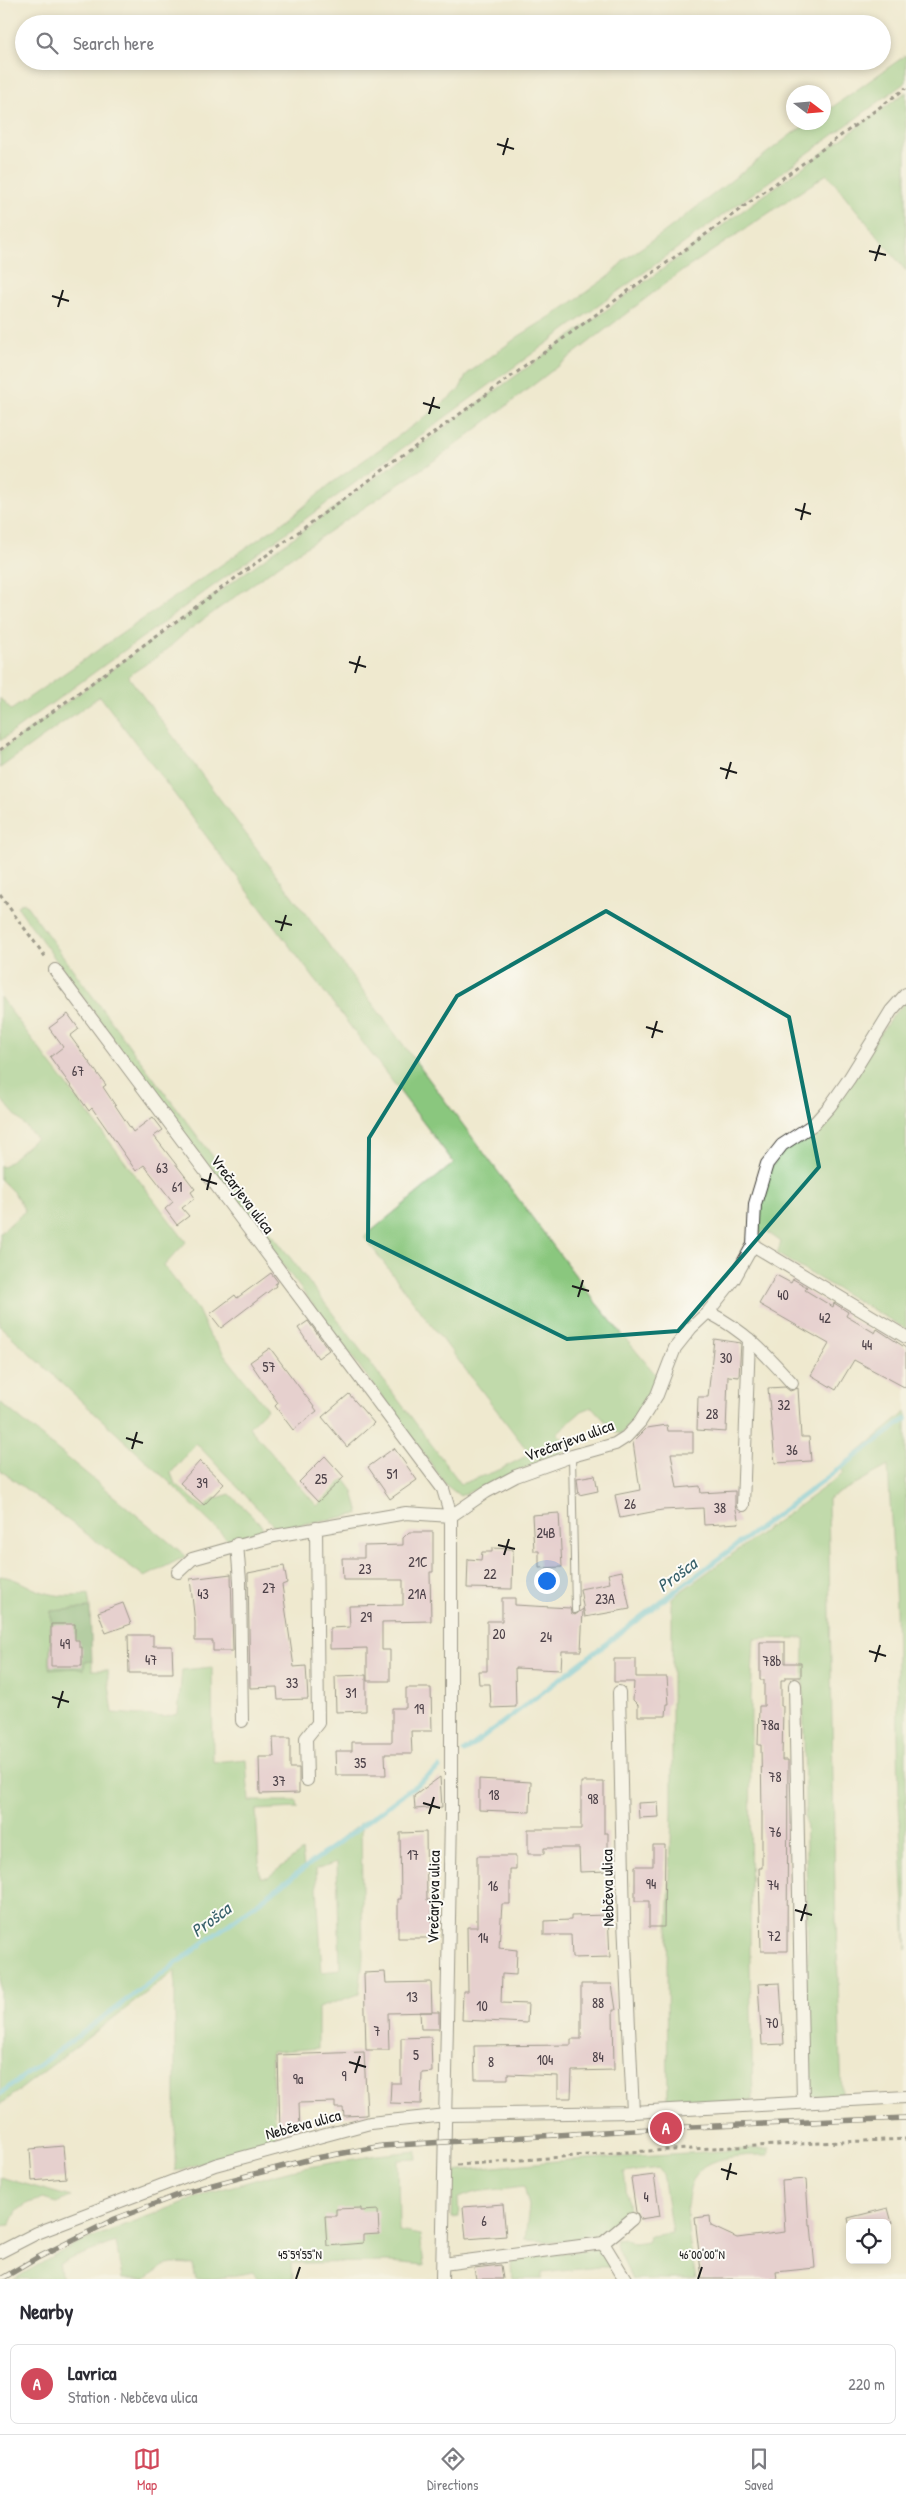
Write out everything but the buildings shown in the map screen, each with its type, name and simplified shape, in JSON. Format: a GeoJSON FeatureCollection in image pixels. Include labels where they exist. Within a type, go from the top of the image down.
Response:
{"type":"FeatureCollection","features":[{"type":"Feature","properties":{"kind":"street","name":"Vrečarjeva ulica"},"geometry":{"type":"LineString","coordinates":[[55,970],[443,1488],[450,1516],[451,1816],[442,2279]]}},
{"type":"Feature","properties":{"kind":"street","name":"Vrečarjeva ulica"},"geometry":{"type":"LineString","coordinates":[[450,1516],[486,1492],[516,1476],[572,1456],[614,1444],[626,1437],[640,1422],[657,1395],[675,1348],[691,1328],[708,1312],[734,1279],[753,1244],[755,1204],[767,1164],[782,1145],[814,1124],[830,1106],[891,1011],[906,994]]}},
{"type":"Feature","properties":{"kind":"street"},"geometry":{"type":"LineString","coordinates":[[753,1244],[906,1337]]}},
{"type":"Feature","properties":{"kind":"street"},"geometry":{"type":"LineString","coordinates":[[708,1312],[732,1324],[792,1383]]}},
{"type":"Feature","properties":{"kind":"street"},"geometry":{"type":"LineString","coordinates":[[743,1505],[749,1339]]}},
{"type":"Feature","properties":{"kind":"street"},"geometry":{"type":"LineString","coordinates":[[178,1572],[192,1559],[237,1544],[316,1528],[406,1514],[450,1516]]}},
{"type":"Feature","properties":{"kind":"street"},"geometry":{"type":"LineString","coordinates":[[307,1780],[306,1738],[318,1723],[316,1528]]}},
{"type":"Feature","properties":{"kind":"street"},"geometry":{"type":"LineString","coordinates":[[237,1544],[241,1599],[242,1721]]}},
{"type":"Feature","properties":{"kind":"street"},"geometry":{"type":"LineString","coordinates":[[795,1685],[803,2103]]}},
{"type":"Feature","properties":{"kind":"street","name":"Nebčeva ulica"},"geometry":{"type":"LineString","coordinates":[[619,1692],[624,1921],[633,2112]]}},
{"type":"Feature","properties":{"kind":"street","name":"Nebčeva ulica"},"geometry":{"type":"LineString","coordinates":[[0,2252],[36,2233],[215,2166],[370,2123],[446,2115],[633,2112],[906,2097]]}},
{"type":"Feature","properties":{"kind":"street"},"geometry":{"type":"LineString","coordinates":[[442,2264],[603,2243],[632,2219]]}},
{"type":"Feature","properties":{"kind":"street"},"geometry":{"type":"LineString","coordinates":[[603,2243],[626,2279]]}},
{"type":"Feature","properties":{"kind":"lane"},"geometry":{"type":"LineString","coordinates":[[572,1456],[575,1610]]}},
{"type":"Feature","properties":{"kind":"path"},"geometry":{"type":"LineString","coordinates":[[0,750],[906,88]]}},
{"type":"Feature","properties":{"kind":"path"},"geometry":{"type":"LineString","coordinates":[[0,895],[55,970]]}},
{"type":"Feature","properties":{"kind":"path"},"geometry":{"type":"LineString","coordinates":[[444,2166],[627,2152],[906,2139]]}},
{"type":"Feature","properties":{"kind":"highlighted area"},"geometry":{"type":"Polygon","coordinates":[[[606,911],[789,1017],[819,1167],[678,1331],[567,1339],[368,1240],[369,1138],[457,996],[606,911]]]}},
{"type":"Feature","properties":{"kind":"green space"},"geometry":{"type":"Polygon","coordinates":[[[906,55],[906,82],[0,741],[0,698],[11,710],[295,514],[329,485],[432,412],[459,390],[467,374],[519,336],[561,310],[610,275],[625,259],[663,233],[793,133],[798,130],[831,130],[831,108],[885,70],[891,70],[891,66],[906,55]]]}},
{"type":"Feature","properties":{"kind":"green space"},"geometry":{"type":"Polygon","coordinates":[[[906,92],[906,271],[827,174],[675,276],[445,453],[272,570],[185,633],[164,652],[128,676],[596,1303],[657,1376],[640,1413],[621,1434],[615,1432],[592,1407],[582,1411],[557,1433],[564,1440],[565,1451],[460,1496],[446,1485],[408,1431],[121,1050],[17,906],[24,902],[77,976],[461,1484],[499,1470],[530,1454],[364,1237],[454,1163],[100,696],[0,768],[0,751],[906,92]]]}},
{"type":"Feature","properties":{"kind":"green space"},"geometry":{"type":"Polygon","coordinates":[[[0,997],[186,1242],[164,1266],[198,1310],[210,1336],[267,1409],[249,1427],[317,1506],[344,1479],[353,1491],[359,1514],[281,1528],[275,1527],[196,1443],[171,1473],[175,1484],[204,1508],[213,1499],[230,1494],[258,1521],[264,1530],[228,1540],[167,1480],[0,1326],[0,1233],[25,1211],[15,1194],[0,1179],[0,1165],[3,1167],[36,1138],[0,1098],[0,997]]]}},
{"type":"Feature","properties":{"kind":"green space"},"geometry":{"type":"Polygon","coordinates":[[[906,1001],[906,1329],[777,1254],[781,1242],[765,1230],[759,1236],[759,1211],[766,1174],[784,1149],[812,1128],[894,1014],[906,1001]]]}},
{"type":"Feature","properties":{"kind":"green space"},"geometry":{"type":"Polygon","coordinates":[[[0,1402],[186,1556],[145,1577],[0,1470],[0,1402]]]}},
{"type":"Feature","properties":{"kind":"green space"},"geometry":{"type":"Polygon","coordinates":[[[906,1412],[906,1950],[899,1806],[896,1608],[888,1466],[828,1499],[835,1891],[842,2095],[809,2096],[804,1963],[808,1963],[803,1683],[804,1638],[754,1639],[751,1697],[750,1962],[753,2100],[668,2106],[667,1965],[672,1812],[672,1598],[844,1473],[840,1467],[906,1412]]]}},
{"type":"Feature","properties":{"kind":"green space"},"geometry":{"type":"Polygon","coordinates":[[[0,1576],[50,1594],[69,1596],[88,1594],[90,1608],[51,1611],[50,1669],[74,1668],[85,1662],[92,1661],[92,1670],[107,1670],[113,1713],[165,1717],[178,1714],[182,1670],[212,1667],[213,1762],[246,1759],[249,1801],[297,1801],[298,1808],[256,1810],[260,1877],[268,1877],[302,1851],[304,1867],[361,1823],[363,1960],[359,1994],[318,2008],[318,2048],[271,2052],[276,2141],[175,2171],[175,1971],[0,2105],[0,1576]],[[337,1862],[316,1869],[322,1972],[340,1970],[337,1862]]]}},
{"type":"Feature","properties":{"kind":"green space"},"geometry":{"type":"Polygon","coordinates":[[[90,1608],[92,1661],[85,1662],[84,1670],[74,1668],[50,1670],[51,1611],[90,1608]]]}},
{"type":"Feature","properties":{"kind":"green space"},"geometry":{"type":"Polygon","coordinates":[[[769,2148],[769,2155],[737,2156],[712,2162],[696,2175],[690,2188],[687,2219],[696,2279],[632,2279],[616,2246],[617,2240],[626,2239],[634,2244],[647,2242],[650,2236],[672,2233],[663,2174],[658,2168],[624,2173],[629,2211],[599,2236],[558,2242],[525,2240],[529,2206],[524,2186],[477,2192],[458,2198],[459,2217],[452,2218],[453,2171],[555,2161],[769,2148]]]}},
{"type":"Feature","properties":{"kind":"green space"},"geometry":{"type":"Polygon","coordinates":[[[416,2151],[417,2159],[398,2160],[399,2231],[420,2235],[424,2265],[391,2262],[292,2263],[293,2279],[257,2279],[253,2272],[214,2279],[196,2279],[193,2265],[173,2264],[162,2267],[146,2279],[122,2279],[116,2242],[59,2263],[62,2279],[14,2279],[73,2245],[211,2192],[291,2170],[377,2155],[416,2151]]]}},
{"type":"Feature","properties":{"kind":"green space"},"geometry":{"type":"Polygon","coordinates":[[[0,2177],[71,2197],[56,2203],[43,2199],[28,2203],[17,2211],[10,2225],[0,2226],[0,2177]]]}},
{"type":"Feature","properties":{"kind":"green space"},"geometry":{"type":"Polygon","coordinates":[[[603,2249],[616,2267],[542,2273],[542,2279],[512,2279],[511,2265],[516,2257],[603,2249]]]}},
{"type":"Feature","properties":{"kind":"waterway","name":"Prošca"},"geometry":{"type":"LineString","coordinates":[[464,1752],[671,1594],[906,1419]]}},
{"type":"Feature","properties":{"kind":"waterway","name":"Prošca"},"geometry":{"type":"LineString","coordinates":[[0,2094],[439,1768]]}},
{"type":"Feature","properties":{"kind":"railway"},"geometry":{"type":"LineString","coordinates":[[1,2279],[37,2258],[115,2219],[186,2192],[311,2159],[382,2146],[666,2128],[906,2118]]}},
{"type":"Feature","properties":{"kind":"place","name":"Lavrica"},"geometry":{"type":"Point","coordinates":[666,2128]}}]}
